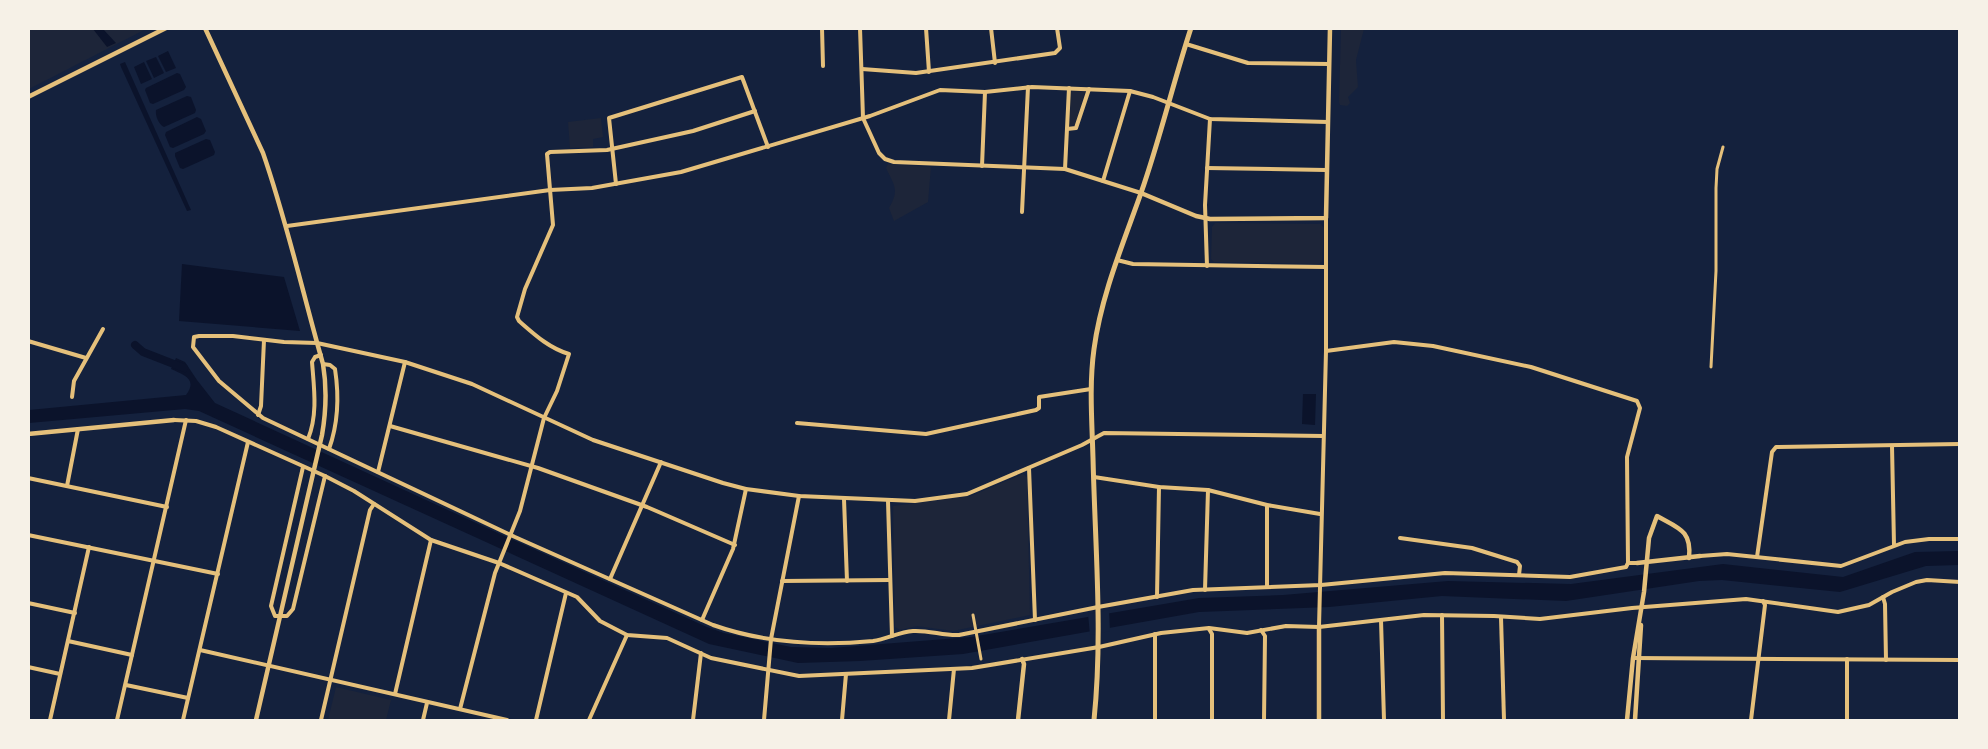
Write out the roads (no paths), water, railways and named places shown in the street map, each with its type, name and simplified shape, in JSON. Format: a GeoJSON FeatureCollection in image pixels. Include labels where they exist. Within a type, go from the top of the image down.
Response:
{"type":"FeatureCollection","features":[{"type":"Feature","properties":{"kind":"main road"},"geometry":{"type":"LineString","coordinates":[[1094,720],[1099,647],[1091,389],[1094,349],[1099,321],[1117,260],[1170,104],[1191,28]]}},
{"type":"Feature","properties":{"kind":"street"},"geometry":{"type":"LineString","coordinates":[[28,97],[166,28]]}},
{"type":"Feature","properties":{"kind":"street"},"geometry":{"type":"LineString","coordinates":[[205,28],[263,153],[287,226],[323,364],[325,410],[321,441],[256,720]]}},
{"type":"Feature","properties":{"kind":"street"},"geometry":{"type":"LineString","coordinates":[[822,28],[823,66]]}},
{"type":"Feature","properties":{"kind":"street"},"geometry":{"type":"LineString","coordinates":[[860,28],[863,118],[879,153],[888,161],[1065,169],[1141,193],[1205,218],[1326,218]]}},
{"type":"Feature","properties":{"kind":"street"},"geometry":{"type":"LineString","coordinates":[[926,28],[929,72]]}},
{"type":"Feature","properties":{"kind":"street"},"geometry":{"type":"LineString","coordinates":[[991,28],[995,63]]}},
{"type":"Feature","properties":{"kind":"street"},"geometry":{"type":"LineString","coordinates":[[862,69],[910,73],[929,72],[1055,53],[1060,48],[1057,28]]}},
{"type":"Feature","properties":{"kind":"street"},"geometry":{"type":"LineString","coordinates":[[1319,720],[1320,514],[1326,351],[1326,170],[1330,28]]}},
{"type":"Feature","properties":{"kind":"street"},"geometry":{"type":"LineString","coordinates":[[1186,44],[1248,63],[1329,64]]}},
{"type":"Feature","properties":{"kind":"street"},"geometry":{"type":"LineString","coordinates":[[616,184],[609,118],[742,77],[768,147]]}},
{"type":"Feature","properties":{"kind":"street"},"geometry":{"type":"LineString","coordinates":[[287,226],[550,190],[592,188],[681,172],[863,118],[940,90],[985,92],[1028,87],[1130,91],[1210,119],[1328,122]]}},
{"type":"Feature","properties":{"kind":"street"},"geometry":{"type":"LineString","coordinates":[[1023,212],[1028,87]]}},
{"type":"Feature","properties":{"kind":"street"},"geometry":{"type":"LineString","coordinates":[[1065,169],[1069,88]]}},
{"type":"Feature","properties":{"kind":"street"},"geometry":{"type":"LineString","coordinates":[[1067,129],[1076,128],[1089,89]]}},
{"type":"Feature","properties":{"kind":"street"},"geometry":{"type":"LineString","coordinates":[[1103,181],[1130,91]]}},
{"type":"Feature","properties":{"kind":"street"},"geometry":{"type":"LineString","coordinates":[[982,166],[985,92]]}},
{"type":"Feature","properties":{"kind":"street"},"geometry":{"type":"LineString","coordinates":[[460,709],[499,563],[520,511],[544,418],[557,391],[569,354],[556,350],[544,342],[517,317],[525,289],[552,232],[554,217],[547,153],[611,149],[693,130],[754,111]]}},
{"type":"Feature","properties":{"kind":"street"},"geometry":{"type":"LineString","coordinates":[[1207,266],[1205,218],[1210,119]]}},
{"type":"Feature","properties":{"kind":"street"},"geometry":{"type":"LineString","coordinates":[[1711,367],[1716,271],[1717,169],[1724,147]]}},
{"type":"Feature","properties":{"kind":"street"},"geometry":{"type":"LineString","coordinates":[[1207,168],[1326,170]]}},
{"type":"Feature","properties":{"kind":"street"},"geometry":{"type":"LineString","coordinates":[[1117,260],[1133,264],[1326,267]]}},
{"type":"Feature","properties":{"kind":"street"},"geometry":{"type":"LineString","coordinates":[[72,397],[74,381],[103,329]]}},
{"type":"Feature","properties":{"kind":"street"},"geometry":{"type":"LineString","coordinates":[[1323,436],[1108,432],[967,494],[915,501],[799,496],[746,489],[593,440],[472,384],[405,362],[318,343],[233,336],[196,336],[192,343],[219,381],[258,415],[510,535],[702,620],[731,631],[794,643],[874,640],[916,631],[947,635],[976,633],[1157,597],[1205,590],[1321,587],[1445,573],[1583,575],[1626,567],[1628,563],[1627,457],[1640,408],[1637,401],[1531,367],[1433,346],[1394,342],[1326,351]]}},
{"type":"Feature","properties":{"kind":"street"},"geometry":{"type":"LineString","coordinates":[[258,415],[261,406],[264,340]]}},
{"type":"Feature","properties":{"kind":"street"},"geometry":{"type":"LineString","coordinates":[[28,341],[86,358]]}},
{"type":"Feature","properties":{"kind":"street"},"geometry":{"type":"LineString","coordinates":[[308,439],[314,418],[312,359],[321,355]]}},
{"type":"Feature","properties":{"kind":"street"},"geometry":{"type":"LineString","coordinates":[[378,471],[405,362]]}},
{"type":"Feature","properties":{"kind":"street"},"geometry":{"type":"LineString","coordinates":[[323,364],[330,365],[336,372],[336,409],[329,449]]}},
{"type":"Feature","properties":{"kind":"street"},"geometry":{"type":"LineString","coordinates":[[797,423],[926,434],[1036,410],[1039,408],[1039,398],[1091,389]]}},
{"type":"Feature","properties":{"kind":"street"},"geometry":{"type":"LineString","coordinates":[[28,434],[174,420],[186,420],[216,427],[354,491],[431,540],[499,563],[566,593],[579,600],[600,621],[627,635],[666,638],[717,660],[799,676],[954,669],[1099,647],[1155,634],[1209,628],[1247,633],[1286,626],[1319,627],[1442,615],[1547,619],[1642,607],[1746,599],[1838,612],[1862,607],[1907,585],[1921,581],[1959,582]]}},
{"type":"Feature","properties":{"kind":"street"},"geometry":{"type":"LineString","coordinates":[[117,720],[186,420]]}},
{"type":"Feature","properties":{"kind":"street"},"geometry":{"type":"LineString","coordinates":[[390,426],[532,466],[642,505],[735,545]]}},
{"type":"Feature","properties":{"kind":"street"},"geometry":{"type":"LineString","coordinates":[[67,486],[78,429]]}},
{"type":"Feature","properties":{"kind":"street"},"geometry":{"type":"LineString","coordinates":[[183,720],[248,442]]}},
{"type":"Feature","properties":{"kind":"street"},"geometry":{"type":"LineString","coordinates":[[1757,557],[1773,449],[1779,447],[1959,444]]}},
{"type":"Feature","properties":{"kind":"street"},"geometry":{"type":"LineString","coordinates":[[1892,446],[1894,545]]}},
{"type":"Feature","properties":{"kind":"street"},"geometry":{"type":"LineString","coordinates":[[610,579],[661,462]]}},
{"type":"Feature","properties":{"kind":"street"},"geometry":{"type":"LineString","coordinates":[[303,466],[273,596],[271,609],[275,616],[280,617],[292,613],[325,477]]}},
{"type":"Feature","properties":{"kind":"street"},"geometry":{"type":"LineString","coordinates":[[1029,468],[1035,620]]}},
{"type":"Feature","properties":{"kind":"street"},"geometry":{"type":"LineString","coordinates":[[1093,477],[1208,490],[1267,505],[1320,514]]}},
{"type":"Feature","properties":{"kind":"street"},"geometry":{"type":"LineString","coordinates":[[28,478],[167,507]]}},
{"type":"Feature","properties":{"kind":"street"},"geometry":{"type":"LineString","coordinates":[[1157,597],[1159,486]]}},
{"type":"Feature","properties":{"kind":"street"},"geometry":{"type":"LineString","coordinates":[[702,620],[735,545],[746,489]]}},
{"type":"Feature","properties":{"kind":"street"},"geometry":{"type":"LineString","coordinates":[[1205,590],[1208,490]]}},
{"type":"Feature","properties":{"kind":"street"},"geometry":{"type":"LineString","coordinates":[[764,720],[771,639],[799,496]]}},
{"type":"Feature","properties":{"kind":"street"},"geometry":{"type":"LineString","coordinates":[[844,499],[847,581]]}},
{"type":"Feature","properties":{"kind":"street"},"geometry":{"type":"LineString","coordinates":[[888,501],[892,636]]}},
{"type":"Feature","properties":{"kind":"street"},"geometry":{"type":"LineString","coordinates":[[321,720],[370,510],[374,504]]}},
{"type":"Feature","properties":{"kind":"street"},"geometry":{"type":"LineString","coordinates":[[1267,505],[1267,587]]}},
{"type":"Feature","properties":{"kind":"street"},"geometry":{"type":"LineString","coordinates":[[1627,720],[1633,658],[1644,592],[1648,538],[1658,516],[1686,534],[1690,548],[1689,558]]}},
{"type":"Feature","properties":{"kind":"street"},"geometry":{"type":"LineString","coordinates":[[28,535],[218,574]]}},
{"type":"Feature","properties":{"kind":"street"},"geometry":{"type":"LineString","coordinates":[[1400,538],[1477,549],[1519,563],[1520,575]]}},
{"type":"Feature","properties":{"kind":"street"},"geometry":{"type":"LineString","coordinates":[[1628,563],[1726,554],[1841,566],[1894,545],[1929,539],[1959,539]]}},
{"type":"Feature","properties":{"kind":"street"},"geometry":{"type":"LineString","coordinates":[[396,694],[431,540]]}},
{"type":"Feature","properties":{"kind":"street"},"geometry":{"type":"LineString","coordinates":[[50,720],[89,547]]}},
{"type":"Feature","properties":{"kind":"street"},"geometry":{"type":"LineString","coordinates":[[782,581],[890,580]]}},
{"type":"Feature","properties":{"kind":"street"},"geometry":{"type":"LineString","coordinates":[[536,720],[566,593]]}},
{"type":"Feature","properties":{"kind":"street"},"geometry":{"type":"LineString","coordinates":[[1883,597],[1886,660]]}},
{"type":"Feature","properties":{"kind":"street"},"geometry":{"type":"LineString","coordinates":[[1751,720],[1765,605],[1763,601]]}},
{"type":"Feature","properties":{"kind":"street"},"geometry":{"type":"LineString","coordinates":[[28,603],[75,613]]}},
{"type":"Feature","properties":{"kind":"street"},"geometry":{"type":"LineString","coordinates":[[1635,720],[1642,607]]}},
{"type":"Feature","properties":{"kind":"street"},"geometry":{"type":"LineString","coordinates":[[973,615],[981,659]]}},
{"type":"Feature","properties":{"kind":"street"},"geometry":{"type":"LineString","coordinates":[[1442,615],[1443,720]]}},
{"type":"Feature","properties":{"kind":"street"},"geometry":{"type":"LineString","coordinates":[[1501,617],[1504,720]]}},
{"type":"Feature","properties":{"kind":"street"},"geometry":{"type":"LineString","coordinates":[[1381,620],[1383,720]]}},
{"type":"Feature","properties":{"kind":"street"},"geometry":{"type":"LineString","coordinates":[[1209,628],[1212,634],[1212,720]]}},
{"type":"Feature","properties":{"kind":"street"},"geometry":{"type":"LineString","coordinates":[[1261,630],[1265,636],[1264,720]]}},
{"type":"Feature","properties":{"kind":"street"},"geometry":{"type":"LineString","coordinates":[[1155,634],[1155,720]]}},
{"type":"Feature","properties":{"kind":"street"},"geometry":{"type":"LineString","coordinates":[[589,720],[627,635]]}},
{"type":"Feature","properties":{"kind":"street"},"geometry":{"type":"LineString","coordinates":[[68,641],[132,656]]}},
{"type":"Feature","properties":{"kind":"street"},"geometry":{"type":"LineString","coordinates":[[200,650],[460,709],[489,718],[507,720]]}},
{"type":"Feature","properties":{"kind":"street"},"geometry":{"type":"LineString","coordinates":[[693,720],[701,653]]}},
{"type":"Feature","properties":{"kind":"street"},"geometry":{"type":"LineString","coordinates":[[1633,658],[1640,660],[1959,660]]}},
{"type":"Feature","properties":{"kind":"street"},"geometry":{"type":"LineString","coordinates":[[1018,720],[1024,664],[1022,659]]}},
{"type":"Feature","properties":{"kind":"street"},"geometry":{"type":"LineString","coordinates":[[1846,659],[1847,720]]}},
{"type":"Feature","properties":{"kind":"street"},"geometry":{"type":"LineString","coordinates":[[28,668],[60,674]]}},
{"type":"Feature","properties":{"kind":"street"},"geometry":{"type":"LineString","coordinates":[[949,720],[954,669]]}},
{"type":"Feature","properties":{"kind":"street"},"geometry":{"type":"LineString","coordinates":[[842,720],[846,674]]}},
{"type":"Feature","properties":{"kind":"street"},"geometry":{"type":"LineString","coordinates":[[126,685],[188,698]]}},
{"type":"Feature","properties":{"kind":"street"},"geometry":{"type":"LineString","coordinates":[[423,720],[427,702]]}},
{"type":"Feature","properties":{"kind":"waterway"},"geometry":{"type":"LineString","coordinates":[[135,345],[143,352],[184,368]]}}]}
